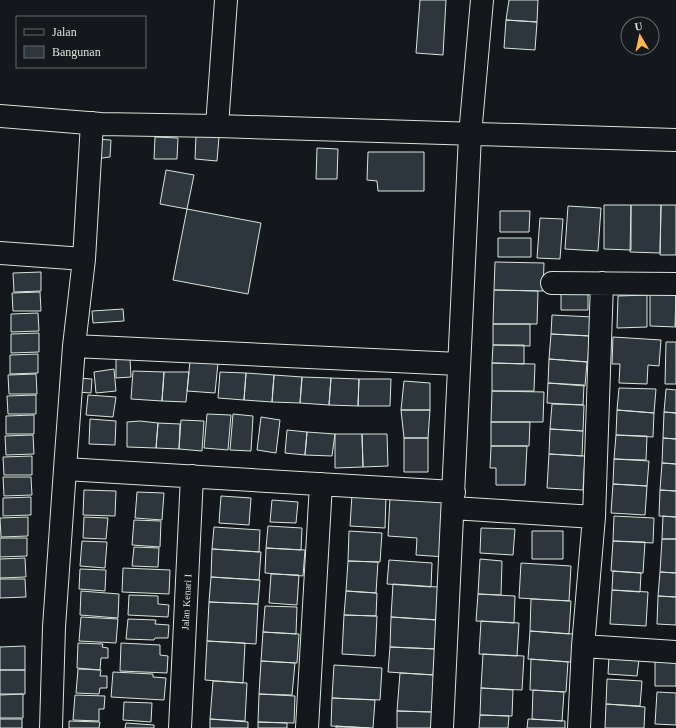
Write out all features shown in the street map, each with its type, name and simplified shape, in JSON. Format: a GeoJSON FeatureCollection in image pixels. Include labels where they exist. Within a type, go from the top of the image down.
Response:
{"type":"FeatureCollection","features":[{"type":"Feature","properties":{"kind":"street"},"geometry":{"type":"LineString","coordinates":[[217,126],[226,0]]}},
{"type":"Feature","properties":{"kind":"street"},"geometry":{"type":"LineString","coordinates":[[442,728],[454,500],[470,135],[482,0]]}},
{"type":"Feature","properties":{"kind":"street"},"geometry":{"type":"LineString","coordinates":[[0,116],[92,123],[676,140]]}},
{"type":"Feature","properties":{"kind":"street"},"geometry":{"type":"LineString","coordinates":[[51,728],[54,627],[74,346],[84,259],[92,123]]}},
{"type":"Feature","properties":{"kind":"street"},"geometry":{"type":"LineString","coordinates":[[0,253],[84,259]]}},
{"type":"Feature","properties":{"kind":"street"},"geometry":{"type":"LineString","coordinates":[[552,283],[676,284]]}},
{"type":"Feature","properties":{"kind":"street"},"geometry":{"type":"LineString","coordinates":[[579,728],[583,646],[594,517],[602,284]]}},
{"type":"Feature","properties":{"kind":"street"},"geometry":{"type":"LineString","coordinates":[[74,346],[459,364]]}},
{"type":"Feature","properties":{"kind":"street"},"geometry":{"type":"LineString","coordinates":[[65,469],[321,484],[594,517]]}},
{"type":"Feature","properties":{"kind":"street","name":"Jalan Kenari I"},"geometry":{"type":"LineString","coordinates":[[180,728],[192,476]]}},
{"type":"Feature","properties":{"kind":"street"},"geometry":{"type":"LineString","coordinates":[[307,728],[321,484]]}},
{"type":"Feature","properties":{"kind":"street"},"geometry":{"type":"LineString","coordinates":[[583,646],[676,652]]}},
{"type":"Feature","properties":{"kind":"building"},"geometry":{"type":"Polygon","coordinates":[[[420,0],[446,0],[443,55],[416,53],[420,0]]]}},
{"type":"Feature","properties":{"kind":"building"},"geometry":{"type":"Polygon","coordinates":[[[509,0],[538,0],[537,22],[506,20],[509,0]]]}},
{"type":"Feature","properties":{"kind":"building"},"geometry":{"type":"Polygon","coordinates":[[[506,20],[537,22],[535,50],[504,48],[506,20]]]}},
{"type":"Feature","properties":{"kind":"building"},"geometry":{"type":"Polygon","coordinates":[[[196,136],[219,137],[217,161],[195,159],[196,136]]]}},
{"type":"Feature","properties":{"kind":"building"},"geometry":{"type":"Polygon","coordinates":[[[155,137],[178,138],[177,159],[154,159],[155,137]]]}},
{"type":"Feature","properties":{"kind":"building"},"geometry":{"type":"Polygon","coordinates":[[[96,139],[111,140],[110,157],[94,159],[96,139]]]}},
{"type":"Feature","properties":{"kind":"building"},"geometry":{"type":"Polygon","coordinates":[[[317,148],[338,149],[337,179],[316,179],[317,148]]]}},
{"type":"Feature","properties":{"kind":"building"},"geometry":{"type":"Polygon","coordinates":[[[368,152],[424,152],[424,191],[378,191],[377,181],[367,180],[368,152]]]}},
{"type":"Feature","properties":{"kind":"building"},"geometry":{"type":"Polygon","coordinates":[[[166,170],[194,175],[187,209],[160,204],[166,170]]]}},
{"type":"Feature","properties":{"kind":"building"},"geometry":{"type":"Polygon","coordinates":[[[604,205],[631,205],[631,250],[604,249],[604,205]]]}},
{"type":"Feature","properties":{"kind":"building"},"geometry":{"type":"Polygon","coordinates":[[[631,205],[661,205],[660,253],[630,252],[631,205]]]}},
{"type":"Feature","properties":{"kind":"building"},"geometry":{"type":"Polygon","coordinates":[[[661,205],[676,205],[676,255],[660,255],[661,205]]]}},
{"type":"Feature","properties":{"kind":"building"},"geometry":{"type":"Polygon","coordinates":[[[568,206],[601,208],[598,251],[565,249],[568,206]]]}},
{"type":"Feature","properties":{"kind":"building"},"geometry":{"type":"Polygon","coordinates":[[[187,209],[261,223],[248,294],[173,280],[187,209]]]}},
{"type":"Feature","properties":{"kind":"building"},"geometry":{"type":"Polygon","coordinates":[[[500,211],[530,211],[529,232],[500,232],[500,211]]]}},
{"type":"Feature","properties":{"kind":"building"},"geometry":{"type":"Polygon","coordinates":[[[540,218],[563,219],[560,259],[537,258],[540,218]]]}},
{"type":"Feature","properties":{"kind":"building"},"geometry":{"type":"Polygon","coordinates":[[[498,238],[531,238],[531,257],[498,257],[498,238]]]}},
{"type":"Feature","properties":{"kind":"building"},"geometry":{"type":"Polygon","coordinates":[[[495,262],[544,263],[543,291],[494,290],[495,262]]]}},
{"type":"Feature","properties":{"kind":"building"},"geometry":{"type":"Polygon","coordinates":[[[41,272],[41,291],[14,292],[13,273],[41,272]]]}},
{"type":"Feature","properties":{"kind":"building"},"geometry":{"type":"Polygon","coordinates":[[[494,290],[538,291],[537,324],[493,324],[494,290]]]}},
{"type":"Feature","properties":{"kind":"building"},"geometry":{"type":"Polygon","coordinates":[[[561,290],[588,290],[588,310],[561,310],[561,290]]]}},
{"type":"Feature","properties":{"kind":"building"},"geometry":{"type":"Polygon","coordinates":[[[40,292],[41,311],[13,311],[12,293],[40,292]]]}},
{"type":"Feature","properties":{"kind":"building"},"geometry":{"type":"Polygon","coordinates":[[[650,294],[676,295],[676,327],[650,326],[650,294]]]}},
{"type":"Feature","properties":{"kind":"building"},"geometry":{"type":"Polygon","coordinates":[[[647,295],[647,327],[617,328],[618,296],[647,295]]]}},
{"type":"Feature","properties":{"kind":"building"},"geometry":{"type":"Polygon","coordinates":[[[676,295],[676,326],[675,326],[676,295]]]}},
{"type":"Feature","properties":{"kind":"building"},"geometry":{"type":"Polygon","coordinates":[[[123,309],[124,321],[93,323],[92,311],[123,309]]]}},
{"type":"Feature","properties":{"kind":"building"},"geometry":{"type":"Polygon","coordinates":[[[38,313],[39,331],[11,332],[11,314],[38,313]]]}},
{"type":"Feature","properties":{"kind":"building"},"geometry":{"type":"Polygon","coordinates":[[[552,315],[593,317],[592,336],[551,334],[552,315]]]}},
{"type":"Feature","properties":{"kind":"building"},"geometry":{"type":"Polygon","coordinates":[[[493,324],[530,324],[530,346],[493,345],[493,324]]]}},
{"type":"Feature","properties":{"kind":"building"},"geometry":{"type":"Polygon","coordinates":[[[39,333],[39,352],[11,353],[11,334],[39,333]]]}},
{"type":"Feature","properties":{"kind":"building"},"geometry":{"type":"Polygon","coordinates":[[[551,334],[589,336],[588,362],[549,359],[551,334]]]}},
{"type":"Feature","properties":{"kind":"building"},"geometry":{"type":"Polygon","coordinates":[[[613,337],[661,340],[659,366],[648,365],[647,384],[619,383],[620,364],[612,364],[613,337]]]}},
{"type":"Feature","properties":{"kind":"building"},"geometry":{"type":"Polygon","coordinates":[[[666,342],[676,342],[676,384],[665,384],[666,342]]]}},
{"type":"Feature","properties":{"kind":"building"},"geometry":{"type":"Polygon","coordinates":[[[493,345],[524,345],[524,364],[492,363],[493,345]]]}},
{"type":"Feature","properties":{"kind":"building"},"geometry":{"type":"Polygon","coordinates":[[[38,354],[38,373],[10,374],[10,355],[38,354]]]}},
{"type":"Feature","properties":{"kind":"building"},"geometry":{"type":"Polygon","coordinates":[[[130,358],[131,377],[116,378],[116,359],[130,358]]]}},
{"type":"Feature","properties":{"kind":"building"},"geometry":{"type":"Polygon","coordinates":[[[549,359],[587,362],[585,386],[548,383],[549,359]]]}},
{"type":"Feature","properties":{"kind":"building"},"geometry":{"type":"Polygon","coordinates":[[[190,361],[218,363],[215,393],[187,391],[190,361]]]}},
{"type":"Feature","properties":{"kind":"building"},"geometry":{"type":"Polygon","coordinates":[[[492,363],[535,364],[534,391],[492,391],[492,363]]]}},
{"type":"Feature","properties":{"kind":"building"},"geometry":{"type":"Polygon","coordinates":[[[114,369],[116,391],[96,393],[94,372],[114,369]]]}},
{"type":"Feature","properties":{"kind":"building"},"geometry":{"type":"Polygon","coordinates":[[[133,371],[164,372],[162,401],[131,399],[133,371]]]}},
{"type":"Feature","properties":{"kind":"building"},"geometry":{"type":"Polygon","coordinates":[[[164,372],[189,372],[186,402],[162,401],[164,372]]]}},
{"type":"Feature","properties":{"kind":"building"},"geometry":{"type":"Polygon","coordinates":[[[220,372],[246,373],[244,400],[218,398],[220,372]]]}},
{"type":"Feature","properties":{"kind":"building"},"geometry":{"type":"Polygon","coordinates":[[[246,373],[274,375],[272,402],[244,400],[246,373]]]}},
{"type":"Feature","properties":{"kind":"building"},"geometry":{"type":"Polygon","coordinates":[[[36,374],[37,394],[9,394],[8,375],[36,374]]]}},
{"type":"Feature","properties":{"kind":"building"},"geometry":{"type":"Polygon","coordinates":[[[274,375],[302,377],[300,403],[272,402],[274,375]]]}},
{"type":"Feature","properties":{"kind":"building"},"geometry":{"type":"Polygon","coordinates":[[[302,377],[331,378],[329,405],[300,403],[302,377]]]}},
{"type":"Feature","properties":{"kind":"building"},"geometry":{"type":"Polygon","coordinates":[[[78,378],[92,379],[91,393],[77,392],[78,378]]]}},
{"type":"Feature","properties":{"kind":"building"},"geometry":{"type":"Polygon","coordinates":[[[331,378],[359,379],[358,406],[329,405],[331,378]]]}},
{"type":"Feature","properties":{"kind":"building"},"geometry":{"type":"Polygon","coordinates":[[[359,379],[391,379],[390,406],[358,406],[359,379]]]}},
{"type":"Feature","properties":{"kind":"building"},"geometry":{"type":"Polygon","coordinates":[[[404,381],[430,383],[430,410],[401,410],[404,381]]]}},
{"type":"Feature","properties":{"kind":"building"},"geometry":{"type":"Polygon","coordinates":[[[548,383],[584,385],[583,405],[547,403],[548,383]]]}},
{"type":"Feature","properties":{"kind":"building"},"geometry":{"type":"Polygon","coordinates":[[[619,388],[656,389],[654,413],[617,410],[619,388]]]}},
{"type":"Feature","properties":{"kind":"building"},"geometry":{"type":"Polygon","coordinates":[[[666,389],[676,390],[676,413],[664,412],[666,389]]]}},
{"type":"Feature","properties":{"kind":"building"},"geometry":{"type":"Polygon","coordinates":[[[492,391],[544,392],[543,422],[491,422],[492,391]]]}},
{"type":"Feature","properties":{"kind":"building"},"geometry":{"type":"Polygon","coordinates":[[[36,395],[36,414],[8,414],[7,396],[36,395]]]}},
{"type":"Feature","properties":{"kind":"building"},"geometry":{"type":"Polygon","coordinates":[[[88,395],[116,397],[113,417],[86,415],[88,395]]]}},
{"type":"Feature","properties":{"kind":"building"},"geometry":{"type":"Polygon","coordinates":[[[552,404],[584,405],[583,431],[550,429],[552,404]]]}},
{"type":"Feature","properties":{"kind":"building"},"geometry":{"type":"Polygon","coordinates":[[[401,410],[430,410],[428,438],[404,438],[401,410]]]}},
{"type":"Feature","properties":{"kind":"building"},"geometry":{"type":"Polygon","coordinates":[[[617,410],[654,413],[653,437],[616,435],[617,410]]]}},
{"type":"Feature","properties":{"kind":"building"},"geometry":{"type":"Polygon","coordinates":[[[664,412],[676,413],[676,439],[663,438],[664,412]]]}},
{"type":"Feature","properties":{"kind":"building"},"geometry":{"type":"Polygon","coordinates":[[[207,414],[231,415],[228,450],[204,448],[207,414]]]}},
{"type":"Feature","properties":{"kind":"building"},"geometry":{"type":"Polygon","coordinates":[[[233,414],[253,416],[251,451],[230,450],[233,414]]]}},
{"type":"Feature","properties":{"kind":"building"},"geometry":{"type":"Polygon","coordinates":[[[34,415],[34,434],[6,434],[6,416],[34,415]]]}},
{"type":"Feature","properties":{"kind":"building"},"geometry":{"type":"Polygon","coordinates":[[[261,417],[280,420],[276,453],[257,450],[261,417]]]}},
{"type":"Feature","properties":{"kind":"building"},"geometry":{"type":"Polygon","coordinates":[[[90,419],[116,421],[115,445],[89,444],[90,419]]]}},
{"type":"Feature","properties":{"kind":"building"},"geometry":{"type":"Polygon","coordinates":[[[181,420],[204,421],[202,451],[179,449],[181,420]]]}},
{"type":"Feature","properties":{"kind":"building"},"geometry":{"type":"Polygon","coordinates":[[[140,421],[158,423],[156,448],[127,447],[127,422],[140,421]]]}},
{"type":"Feature","properties":{"kind":"building"},"geometry":{"type":"Polygon","coordinates":[[[491,422],[530,422],[529,446],[491,446],[491,422]]]}},
{"type":"Feature","properties":{"kind":"building"},"geometry":{"type":"Polygon","coordinates":[[[158,423],[180,424],[179,449],[156,448],[158,423]]]}},
{"type":"Feature","properties":{"kind":"building"},"geometry":{"type":"Polygon","coordinates":[[[550,429],[583,431],[582,456],[549,454],[550,429]]]}},
{"type":"Feature","properties":{"kind":"building"},"geometry":{"type":"Polygon","coordinates":[[[287,430],[307,432],[305,455],[285,453],[287,430]]]}},
{"type":"Feature","properties":{"kind":"building"},"geometry":{"type":"Polygon","coordinates":[[[307,432],[335,434],[332,456],[305,455],[307,432]]]}},
{"type":"Feature","properties":{"kind":"building"},"geometry":{"type":"Polygon","coordinates":[[[335,434],[362,434],[363,467],[335,468],[335,434]]]}},
{"type":"Feature","properties":{"kind":"building"},"geometry":{"type":"Polygon","coordinates":[[[362,434],[387,434],[388,466],[363,467],[362,434]]]}},
{"type":"Feature","properties":{"kind":"building"},"geometry":{"type":"Polygon","coordinates":[[[33,435],[34,454],[6,455],[5,436],[33,435]]]}},
{"type":"Feature","properties":{"kind":"building"},"geometry":{"type":"Polygon","coordinates":[[[616,435],[647,436],[646,460],[614,459],[616,435]]]}},
{"type":"Feature","properties":{"kind":"building"},"geometry":{"type":"Polygon","coordinates":[[[404,438],[428,438],[428,472],[404,472],[404,438]]]}},
{"type":"Feature","properties":{"kind":"building"},"geometry":{"type":"Polygon","coordinates":[[[663,438],[676,439],[676,464],[662,463],[663,438]]]}},
{"type":"Feature","properties":{"kind":"building"},"geometry":{"type":"Polygon","coordinates":[[[491,446],[527,446],[525,485],[496,485],[496,468],[490,468],[491,446]]]}},
{"type":"Feature","properties":{"kind":"building"},"geometry":{"type":"Polygon","coordinates":[[[549,454],[585,456],[583,490],[547,488],[549,454]]]}},
{"type":"Feature","properties":{"kind":"building"},"geometry":{"type":"Polygon","coordinates":[[[32,456],[32,475],[4,475],[3,457],[32,456]]]}},
{"type":"Feature","properties":{"kind":"building"},"geometry":{"type":"Polygon","coordinates":[[[614,459],[649,461],[647,486],[613,484],[614,459]]]}},
{"type":"Feature","properties":{"kind":"building"},"geometry":{"type":"Polygon","coordinates":[[[662,463],[676,464],[676,491],[660,490],[662,463]]]}},
{"type":"Feature","properties":{"kind":"building"},"geometry":{"type":"Polygon","coordinates":[[[3,477],[31,477],[32,495],[4,496],[3,477]]]}},
{"type":"Feature","properties":{"kind":"building"},"geometry":{"type":"Polygon","coordinates":[[[613,484],[647,486],[645,515],[611,513],[613,484]]]}},
{"type":"Feature","properties":{"kind":"building"},"geometry":{"type":"Polygon","coordinates":[[[84,490],[116,491],[115,516],[83,515],[84,490]]]}},
{"type":"Feature","properties":{"kind":"building"},"geometry":{"type":"Polygon","coordinates":[[[660,490],[676,491],[676,517],[659,516],[660,490]]]}},
{"type":"Feature","properties":{"kind":"building"},"geometry":{"type":"Polygon","coordinates":[[[137,492],[164,493],[162,520],[135,518],[137,492]]]}},
{"type":"Feature","properties":{"kind":"building"},"geometry":{"type":"Polygon","coordinates":[[[352,494],[386,496],[385,528],[350,526],[352,494]]]}},
{"type":"Feature","properties":{"kind":"building"},"geometry":{"type":"Polygon","coordinates":[[[221,496],[251,498],[249,525],[219,523],[221,496]]]}},
{"type":"Feature","properties":{"kind":"building"},"geometry":{"type":"Polygon","coordinates":[[[450,496],[446,557],[416,555],[417,538],[388,536],[390,497],[450,496]]]}},
{"type":"Feature","properties":{"kind":"building"},"geometry":{"type":"Polygon","coordinates":[[[31,497],[31,515],[3,516],[3,498],[31,497]]]}},
{"type":"Feature","properties":{"kind":"building"},"geometry":{"type":"Polygon","coordinates":[[[272,500],[298,502],[296,523],[270,522],[272,500]]]}},
{"type":"Feature","properties":{"kind":"building"},"geometry":{"type":"Polygon","coordinates":[[[614,516],[654,518],[653,543],[613,541],[614,516]]]}},
{"type":"Feature","properties":{"kind":"building"},"geometry":{"type":"Polygon","coordinates":[[[663,516],[676,517],[676,539],[662,539],[663,516]]]}},
{"type":"Feature","properties":{"kind":"building"},"geometry":{"type":"Polygon","coordinates":[[[28,517],[28,536],[1,537],[0,518],[28,517]]]}},
{"type":"Feature","properties":{"kind":"building"},"geometry":{"type":"Polygon","coordinates":[[[84,517],[108,518],[106,539],[83,538],[84,517]]]}},
{"type":"Feature","properties":{"kind":"building"},"geometry":{"type":"Polygon","coordinates":[[[134,520],[161,521],[160,547],[132,545],[134,520]]]}},
{"type":"Feature","properties":{"kind":"building"},"geometry":{"type":"Polygon","coordinates":[[[268,526],[302,528],[301,550],[266,548],[268,526]]]}},
{"type":"Feature","properties":{"kind":"building"},"geometry":{"type":"Polygon","coordinates":[[[214,527],[260,530],[259,552],[212,549],[214,527]]]}},
{"type":"Feature","properties":{"kind":"building"},"geometry":{"type":"Polygon","coordinates":[[[481,528],[515,529],[513,555],[480,553],[481,528]]]}},
{"type":"Feature","properties":{"kind":"building"},"geometry":{"type":"Polygon","coordinates":[[[349,531],[382,533],[380,562],[348,561],[349,531]]]}},
{"type":"Feature","properties":{"kind":"building"},"geometry":{"type":"Polygon","coordinates":[[[532,531],[563,531],[563,559],[532,559],[532,531]]]}},
{"type":"Feature","properties":{"kind":"building"},"geometry":{"type":"Polygon","coordinates":[[[0,538],[27,538],[27,556],[0,557],[0,538]]]}},
{"type":"Feature","properties":{"kind":"building"},"geometry":{"type":"Polygon","coordinates":[[[662,539],[676,539],[676,573],[660,572],[662,539]]]}},
{"type":"Feature","properties":{"kind":"building"},"geometry":{"type":"Polygon","coordinates":[[[82,541],[107,542],[105,568],[80,566],[82,541]]]}},
{"type":"Feature","properties":{"kind":"building"},"geometry":{"type":"Polygon","coordinates":[[[613,541],[645,542],[643,573],[611,571],[613,541]]]}},
{"type":"Feature","properties":{"kind":"building"},"geometry":{"type":"Polygon","coordinates":[[[134,547],[159,548],[158,567],[132,566],[134,547]]]}},
{"type":"Feature","properties":{"kind":"building"},"geometry":{"type":"Polygon","coordinates":[[[266,548],[305,550],[303,576],[265,573],[266,548]]]}},
{"type":"Feature","properties":{"kind":"building"},"geometry":{"type":"Polygon","coordinates":[[[212,549],[261,552],[259,580],[211,577],[212,549]]]}},
{"type":"Feature","properties":{"kind":"building"},"geometry":{"type":"Polygon","coordinates":[[[25,558],[26,577],[0,578],[0,559],[25,558]]]}},
{"type":"Feature","properties":{"kind":"building"},"geometry":{"type":"Polygon","coordinates":[[[480,559],[502,561],[501,595],[478,594],[480,559]]]}},
{"type":"Feature","properties":{"kind":"building"},"geometry":{"type":"Polygon","coordinates":[[[389,560],[432,563],[431,587],[387,584],[389,560]]]}},
{"type":"Feature","properties":{"kind":"building"},"geometry":{"type":"Polygon","coordinates":[[[348,561],[378,562],[376,593],[346,591],[348,561]]]}},
{"type":"Feature","properties":{"kind":"building"},"geometry":{"type":"Polygon","coordinates":[[[521,563],[571,566],[569,601],[519,598],[521,563]]]}},
{"type":"Feature","properties":{"kind":"building"},"geometry":{"type":"Polygon","coordinates":[[[123,568],[170,570],[169,594],[122,592],[123,568]]]}},
{"type":"Feature","properties":{"kind":"building"},"geometry":{"type":"Polygon","coordinates":[[[80,569],[106,570],[105,591],[79,589],[80,569]]]}},
{"type":"Feature","properties":{"kind":"building"},"geometry":{"type":"Polygon","coordinates":[[[613,571],[641,573],[640,592],[612,590],[613,571]]]}},
{"type":"Feature","properties":{"kind":"building"},"geometry":{"type":"Polygon","coordinates":[[[660,572],[676,573],[676,597],[658,596],[660,572]]]}},
{"type":"Feature","properties":{"kind":"building"},"geometry":{"type":"Polygon","coordinates":[[[271,574],[299,575],[297,605],[269,603],[271,574]]]}},
{"type":"Feature","properties":{"kind":"building"},"geometry":{"type":"Polygon","coordinates":[[[211,577],[260,580],[258,604],[209,602],[211,577]]]}},
{"type":"Feature","properties":{"kind":"building"},"geometry":{"type":"Polygon","coordinates":[[[0,579],[25,579],[26,597],[0,598],[0,579]]]}},
{"type":"Feature","properties":{"kind":"building"},"geometry":{"type":"Polygon","coordinates":[[[393,584],[438,587],[436,620],[391,617],[393,584]]]}},
{"type":"Feature","properties":{"kind":"building"},"geometry":{"type":"Polygon","coordinates":[[[612,590],[648,592],[646,626],[610,624],[612,590]]]}},
{"type":"Feature","properties":{"kind":"building"},"geometry":{"type":"Polygon","coordinates":[[[81,591],[119,594],[118,618],[80,615],[81,591]]]}},
{"type":"Feature","properties":{"kind":"building"},"geometry":{"type":"Polygon","coordinates":[[[346,591],[377,593],[376,616],[344,615],[346,591]]]}},
{"type":"Feature","properties":{"kind":"building"},"geometry":{"type":"Polygon","coordinates":[[[478,594],[515,596],[514,623],[476,621],[478,594]]]}},
{"type":"Feature","properties":{"kind":"building"},"geometry":{"type":"Polygon","coordinates":[[[129,595],[158,596],[158,604],[169,605],[168,617],[128,615],[129,595]]]}},
{"type":"Feature","properties":{"kind":"building"},"geometry":{"type":"Polygon","coordinates":[[[658,596],[676,597],[676,625],[657,624],[658,596]]]}},
{"type":"Feature","properties":{"kind":"building"},"geometry":{"type":"Polygon","coordinates":[[[531,599],[571,601],[569,634],[530,631],[531,599]]]}},
{"type":"Feature","properties":{"kind":"building"},"geometry":{"type":"Polygon","coordinates":[[[209,602],[258,604],[256,644],[207,641],[209,602]]]}},
{"type":"Feature","properties":{"kind":"building"},"geometry":{"type":"Polygon","coordinates":[[[265,606],[297,607],[296,634],[263,632],[265,606]]]}},
{"type":"Feature","properties":{"kind":"building"},"geometry":{"type":"Polygon","coordinates":[[[344,615],[377,616],[375,656],[342,654],[344,615]]]}},
{"type":"Feature","properties":{"kind":"building"},"geometry":{"type":"Polygon","coordinates":[[[81,617],[118,619],[116,643],[79,641],[81,617]]]}},
{"type":"Feature","properties":{"kind":"building"},"geometry":{"type":"Polygon","coordinates":[[[391,617],[440,620],[438,649],[390,647],[391,617]]]}},
{"type":"Feature","properties":{"kind":"building"},"geometry":{"type":"Polygon","coordinates":[[[128,619],[156,620],[155,624],[169,625],[168,638],[155,638],[154,640],[126,639],[128,619]]]}},
{"type":"Feature","properties":{"kind":"building"},"geometry":{"type":"Polygon","coordinates":[[[481,621],[519,623],[517,656],[479,654],[481,621]]]}},
{"type":"Feature","properties":{"kind":"building"},"geometry":{"type":"Polygon","coordinates":[[[530,631],[573,634],[571,662],[528,659],[530,631]]]}},
{"type":"Feature","properties":{"kind":"building"},"geometry":{"type":"Polygon","coordinates":[[[263,632],[299,634],[297,663],[261,661],[263,632]]]}},
{"type":"Feature","properties":{"kind":"building"},"geometry":{"type":"Polygon","coordinates":[[[207,641],[245,643],[243,683],[205,680],[207,641]]]}},
{"type":"Feature","properties":{"kind":"building"},"geometry":{"type":"Polygon","coordinates":[[[78,643],[103,644],[102,647],[108,648],[108,658],[101,658],[100,670],[77,668],[78,643]]]}},
{"type":"Feature","properties":{"kind":"building"},"geometry":{"type":"Polygon","coordinates":[[[121,643],[160,645],[160,655],[168,656],[167,673],[120,671],[121,643]]]}},
{"type":"Feature","properties":{"kind":"building"},"geometry":{"type":"Polygon","coordinates":[[[25,646],[25,670],[0,670],[0,647],[25,646]]]}},
{"type":"Feature","properties":{"kind":"building"},"geometry":{"type":"Polygon","coordinates":[[[390,647],[435,649],[433,675],[388,672],[390,647]]]}},
{"type":"Feature","properties":{"kind":"building"},"geometry":{"type":"Polygon","coordinates":[[[483,654],[524,656],[522,690],[481,688],[483,654]]]}},
{"type":"Feature","properties":{"kind":"building"},"geometry":{"type":"Polygon","coordinates":[[[609,656],[639,659],[637,676],[608,674],[609,656]]]}},
{"type":"Feature","properties":{"kind":"building"},"geometry":{"type":"Polygon","coordinates":[[[655,657],[676,657],[676,686],[655,686],[655,657]]]}},
{"type":"Feature","properties":{"kind":"building"},"geometry":{"type":"Polygon","coordinates":[[[531,659],[568,662],[566,692],[530,690],[531,659]]]}},
{"type":"Feature","properties":{"kind":"building"},"geometry":{"type":"Polygon","coordinates":[[[261,661],[295,663],[292,695],[259,694],[261,661]]]}},
{"type":"Feature","properties":{"kind":"building"},"geometry":{"type":"Polygon","coordinates":[[[334,665],[382,668],[380,700],[332,698],[334,665]]]}},
{"type":"Feature","properties":{"kind":"building"},"geometry":{"type":"Polygon","coordinates":[[[78,669],[101,670],[100,676],[107,676],[107,688],[100,688],[99,694],[76,693],[78,669]]]}},
{"type":"Feature","properties":{"kind":"building"},"geometry":{"type":"Polygon","coordinates":[[[0,670],[25,670],[25,694],[0,694],[0,670]]]}},
{"type":"Feature","properties":{"kind":"building"},"geometry":{"type":"Polygon","coordinates":[[[113,672],[153,674],[153,677],[166,678],[164,700],[111,697],[113,672]]]}},
{"type":"Feature","properties":{"kind":"building"},"geometry":{"type":"Polygon","coordinates":[[[400,673],[437,675],[432,712],[397,711],[400,673]]]}},
{"type":"Feature","properties":{"kind":"building"},"geometry":{"type":"Polygon","coordinates":[[[607,679],[642,681],[640,706],[606,704],[607,679]]]}},
{"type":"Feature","properties":{"kind":"building"},"geometry":{"type":"Polygon","coordinates":[[[213,681],[247,683],[245,721],[210,719],[213,681]]]}},
{"type":"Feature","properties":{"kind":"building"},"geometry":{"type":"Polygon","coordinates":[[[481,688],[513,690],[512,716],[480,715],[481,688]]]}},
{"type":"Feature","properties":{"kind":"building"},"geometry":{"type":"Polygon","coordinates":[[[533,690],[564,692],[562,721],[532,719],[533,690]]]}},
{"type":"Feature","properties":{"kind":"building"},"geometry":{"type":"Polygon","coordinates":[[[657,692],[676,693],[676,725],[655,724],[657,692]]]}},
{"type":"Feature","properties":{"kind":"building"},"geometry":{"type":"Polygon","coordinates":[[[23,694],[23,718],[0,718],[0,695],[23,694]]]}},
{"type":"Feature","properties":{"kind":"building"},"geometry":{"type":"Polygon","coordinates":[[[259,694],[295,696],[294,723],[258,722],[259,694]]]}},
{"type":"Feature","properties":{"kind":"building"},"geometry":{"type":"Polygon","coordinates":[[[75,695],[105,696],[104,709],[99,709],[99,721],[73,720],[75,695]]]}},
{"type":"Feature","properties":{"kind":"building"},"geometry":{"type":"Polygon","coordinates":[[[332,698],[375,700],[373,728],[331,726],[332,698]]]}},
{"type":"Feature","properties":{"kind":"building"},"geometry":{"type":"Polygon","coordinates":[[[124,702],[152,703],[151,722],[123,720],[124,702]]]}},
{"type":"Feature","properties":{"kind":"building"},"geometry":{"type":"Polygon","coordinates":[[[606,704],[645,707],[644,728],[605,728],[606,704]]]}},
{"type":"Feature","properties":{"kind":"building"},"geometry":{"type":"Polygon","coordinates":[[[397,711],[432,712],[431,728],[397,728],[397,711]]]}},
{"type":"Feature","properties":{"kind":"building"},"geometry":{"type":"Polygon","coordinates":[[[480,715],[509,716],[508,728],[479,728],[480,715]]]}},
{"type":"Feature","properties":{"kind":"building"},"geometry":{"type":"Polygon","coordinates":[[[0,719],[22,719],[22,728],[0,728],[0,719]]]}},
{"type":"Feature","properties":{"kind":"building"},"geometry":{"type":"Polygon","coordinates":[[[210,719],[248,722],[248,728],[210,728],[210,719]]]}},
{"type":"Feature","properties":{"kind":"building"},"geometry":{"type":"Polygon","coordinates":[[[528,719],[565,721],[565,728],[527,728],[528,719]]]}},
{"type":"Feature","properties":{"kind":"building"},"geometry":{"type":"Polygon","coordinates":[[[69,721],[100,722],[99,728],[69,728],[69,721]]]}},
{"type":"Feature","properties":{"kind":"building"},"geometry":{"type":"Polygon","coordinates":[[[258,722],[287,723],[287,728],[258,728],[258,722]]]}},
{"type":"Feature","properties":{"kind":"building"},"geometry":{"type":"Polygon","coordinates":[[[126,723],[154,725],[154,728],[125,728],[126,723]]]}},
{"type":"Feature","properties":{"kind":"building"},"geometry":{"type":"Polygon","coordinates":[[[336,726],[369,728],[336,728],[336,726]]]}}]}
